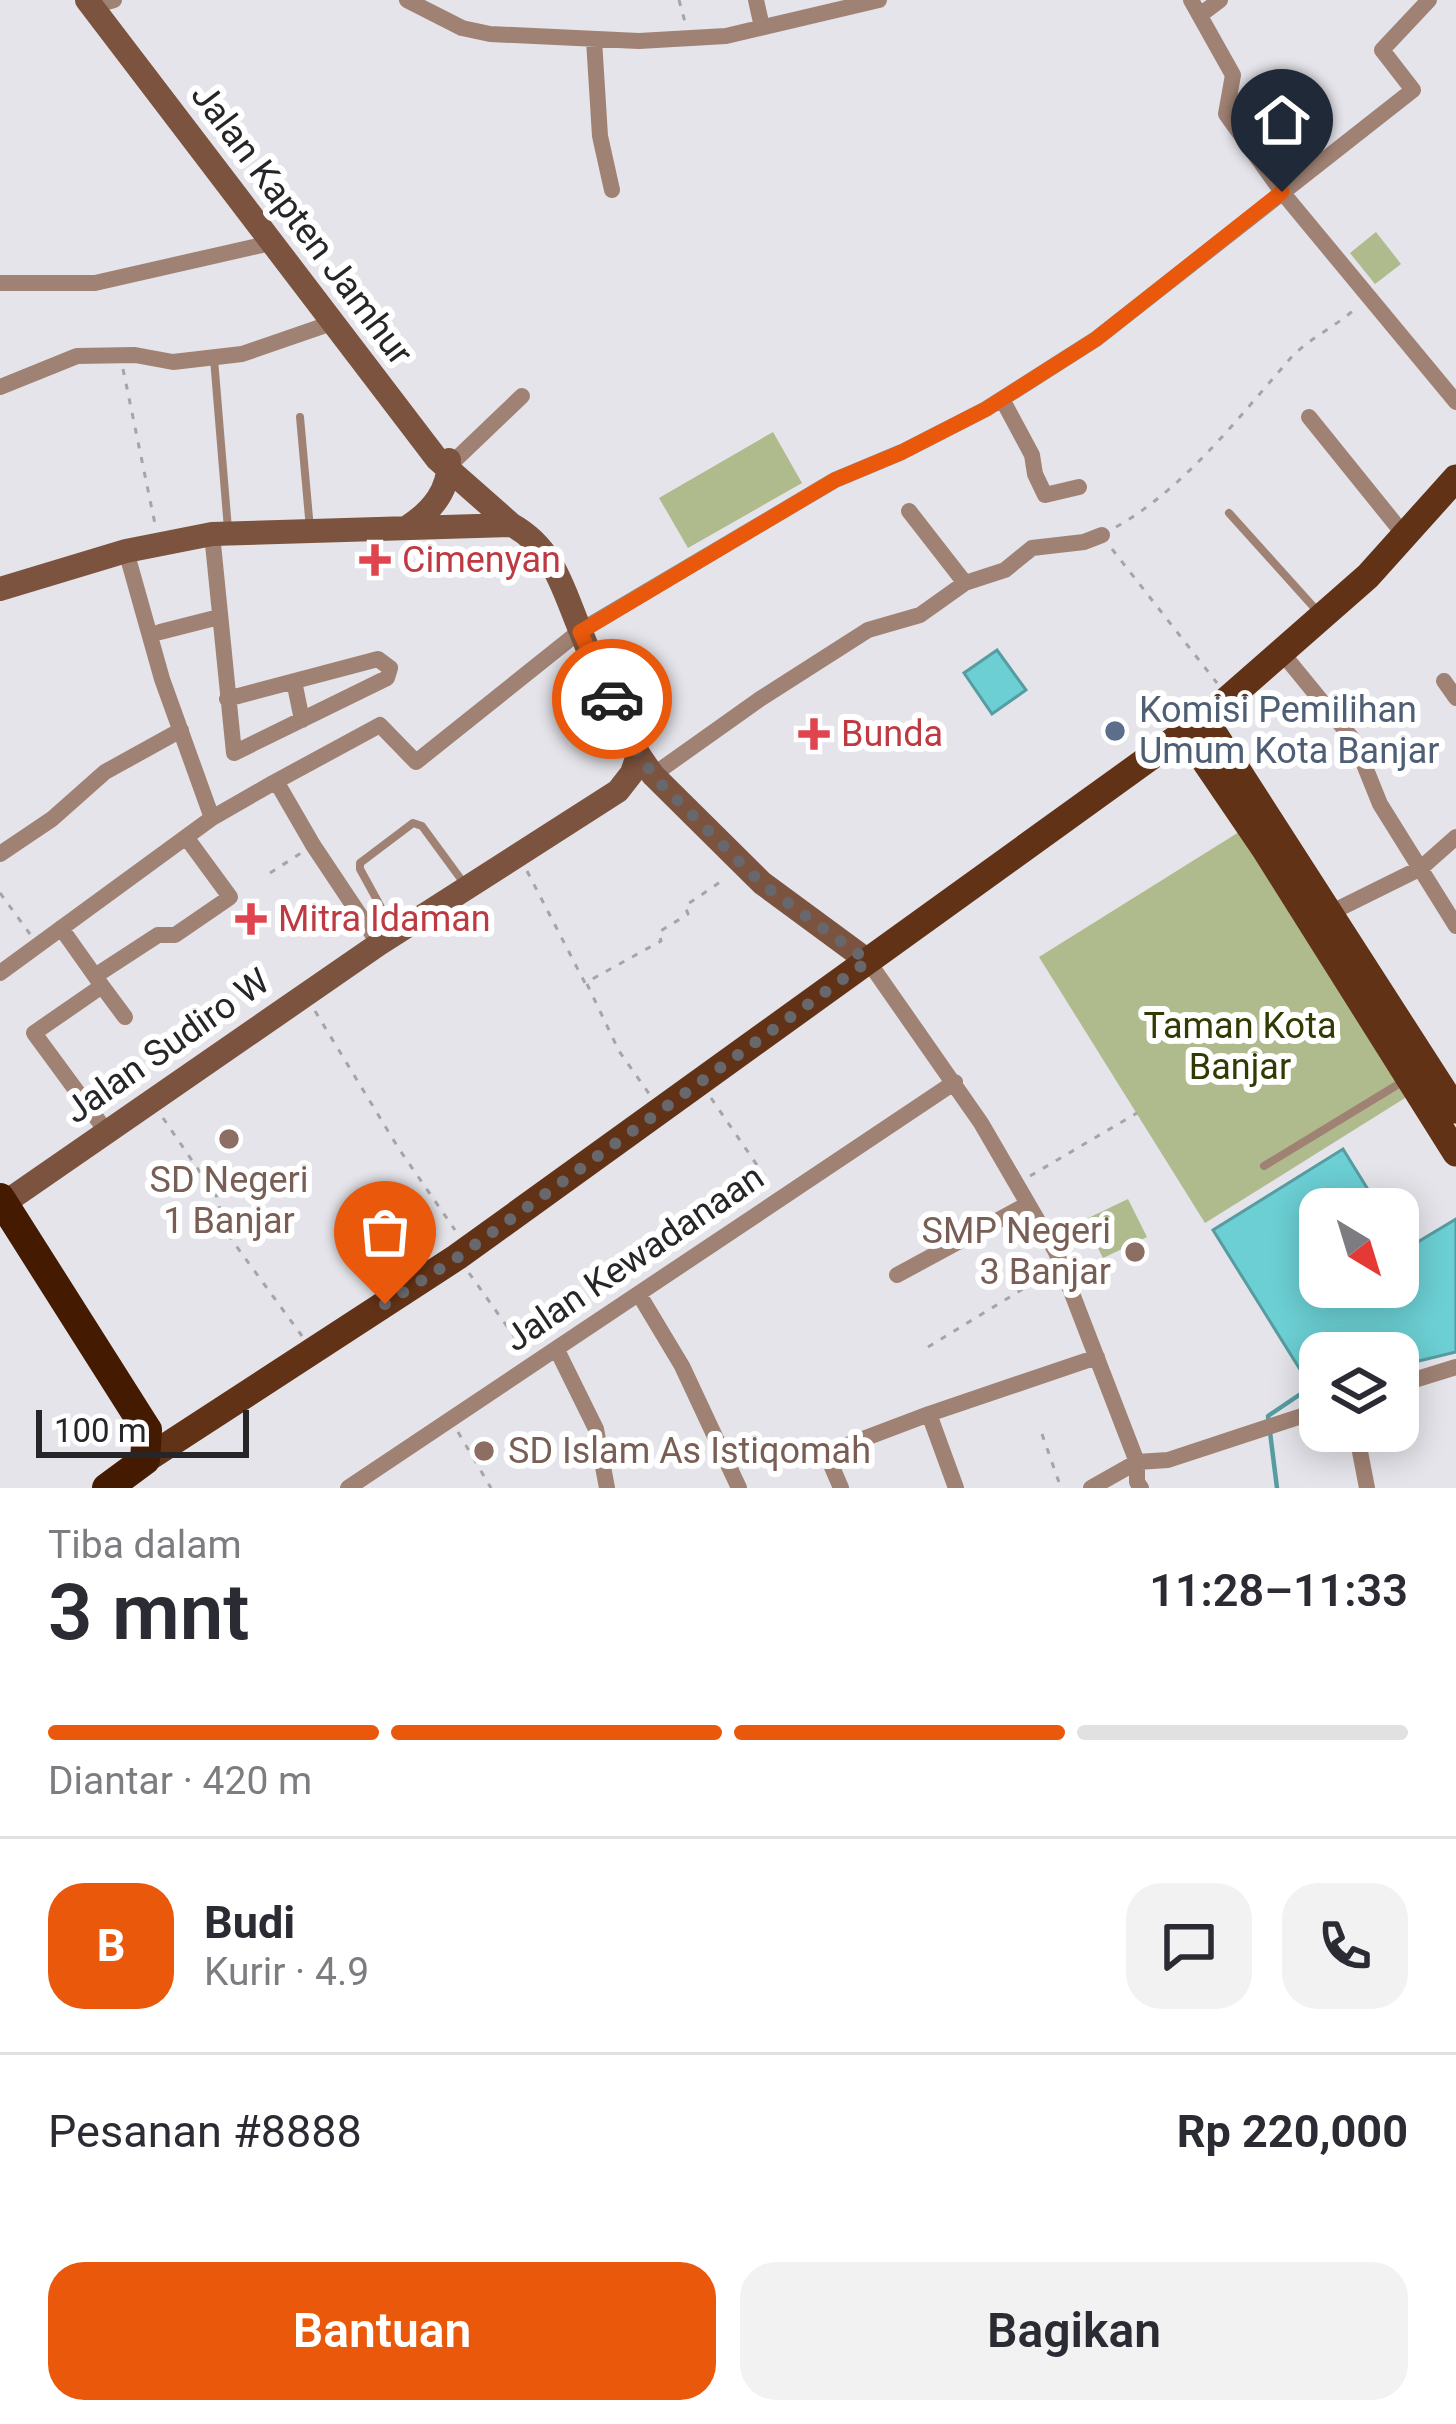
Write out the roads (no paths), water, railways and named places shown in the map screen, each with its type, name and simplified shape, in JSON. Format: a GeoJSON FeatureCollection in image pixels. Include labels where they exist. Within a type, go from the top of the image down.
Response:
{"type":"FeatureCollection","features":[{"type":"Feature","properties":{"kind":"highway"},"geometry":{"type":"LineString","coordinates":[[1,1203],[155,1444],[107,1488]]}},
{"type":"Feature","properties":{"kind":"main road"},"geometry":{"type":"LineString","coordinates":[[155,1444],[463,1253],[1194,725],[1324,618],[1456,478]]}},
{"type":"Feature","properties":{"kind":"main road"},"geometry":{"type":"LineString","coordinates":[[1233,696],[1223,768],[1266,851],[1401,1044],[1456,1110]]}},
{"type":"Feature","properties":{"kind":"main road"},"geometry":{"type":"LineString","coordinates":[[1194,725],[1331,912],[1401,1044],[1409,1078],[1456,1153]]}},
{"type":"Feature","properties":{"kind":"main road"},"geometry":{"type":"LineString","coordinates":[[1142,763],[1179,760],[1223,768]]}},
{"type":"Feature","properties":{"kind":"street"},"geometry":{"type":"LineString","coordinates":[[407,0],[462,28],[490,34],[690,41],[874,1]]}},
{"type":"Feature","properties":{"kind":"street"},"geometry":{"type":"LineString","coordinates":[[756,0],[762,27]]}},
{"type":"Feature","properties":{"kind":"street"},"geometry":{"type":"LineString","coordinates":[[1220,0],[1195,8],[1233,75],[1226,114],[1282,192],[1456,402]]}},
{"type":"Feature","properties":{"kind":"street"},"geometry":{"type":"LineString","coordinates":[[0,973],[212,818],[380,725],[416,762],[580,632],[835,480],[902,452],[1002,399],[1096,339],[1413,90],[1382,50],[1429,0]]}},
{"type":"Feature","properties":{"kind":"street","name":"Jalan Kapten Jamhur"},"geometry":{"type":"LineString","coordinates":[[102,3],[454,469]]}},
{"type":"Feature","properties":{"kind":"street"},"geometry":{"type":"LineString","coordinates":[[594,40],[600,136],[611,190]]}},
{"type":"Feature","properties":{"kind":"street","name":"Jalan Kapten Jamhur"},"geometry":{"type":"LineString","coordinates":[[221,162],[272,243],[332,323],[504,525],[540,547],[563,579],[580,632],[651,772],[743,866],[868,961]]}},
{"type":"Feature","properties":{"kind":"street"},"geometry":{"type":"LineString","coordinates":[[0,283],[95,283],[272,243]]}},
{"type":"Feature","properties":{"kind":"street"},"geometry":{"type":"LineString","coordinates":[[0,387],[77,356],[120,355],[173,362],[242,354],[332,323]]}},
{"type":"Feature","properties":{"kind":"street"},"geometry":{"type":"LineString","coordinates":[[409,526],[439,498],[454,469],[522,396]]}},
{"type":"Feature","properties":{"kind":"street"},"geometry":{"type":"LineString","coordinates":[[1002,399],[1032,455],[1045,495],[1078,487]]}},
{"type":"Feature","properties":{"kind":"street"},"geometry":{"type":"LineString","coordinates":[[1309,417],[1405,536]]}},
{"type":"Feature","properties":{"kind":"street"},"geometry":{"type":"LineString","coordinates":[[909,511],[965,583]]}},
{"type":"Feature","properties":{"kind":"street"},"geometry":{"type":"LineString","coordinates":[[0,589],[126,551],[220,534],[504,525]]}},
{"type":"Feature","properties":{"kind":"street"},"geometry":{"type":"LineString","coordinates":[[220,534],[219,617],[227,698],[234,753],[387,678],[390,668],[378,659],[227,698]]}},
{"type":"Feature","properties":{"kind":"street"},"geometry":{"type":"LineString","coordinates":[[651,772],[868,630],[920,616],[965,583],[1005,570],[1032,548],[1102,535]]}},
{"type":"Feature","properties":{"kind":"street"},"geometry":{"type":"LineString","coordinates":[[126,551],[212,818]]}},
{"type":"Feature","properties":{"kind":"street"},"geometry":{"type":"LineString","coordinates":[[160,632],[219,617]]}},
{"type":"Feature","properties":{"kind":"street"},"geometry":{"type":"LineString","coordinates":[[1283,654],[1355,742],[1380,804],[1456,926]]}},
{"type":"Feature","properties":{"kind":"street"},"geometry":{"type":"LineString","coordinates":[[294,681],[302,720]]}},
{"type":"Feature","properties":{"kind":"street"},"geometry":{"type":"LineString","coordinates":[[1444,681],[1456,698]]}},
{"type":"Feature","properties":{"kind":"street"},"geometry":{"type":"LineString","coordinates":[[0,854],[52,819],[105,772],[181,730]]}},
{"type":"Feature","properties":{"kind":"street","name":"Jalan Sudiro W"},"geometry":{"type":"LineString","coordinates":[[1,1203],[387,939],[651,772]]}},
{"type":"Feature","properties":{"kind":"street"},"geometry":{"type":"LineString","coordinates":[[273,783],[313,845],[387,939]]}},
{"type":"Feature","properties":{"kind":"street"},"geometry":{"type":"LineString","coordinates":[[106,1131],[34,1034],[158,935],[175,935],[229,898],[187,837]]}},
{"type":"Feature","properties":{"kind":"street"},"geometry":{"type":"LineString","coordinates":[[1331,912],[1421,868],[1456,838]]}},
{"type":"Feature","properties":{"kind":"street"},"geometry":{"type":"LineString","coordinates":[[61,928],[125,1017]]}},
{"type":"Feature","properties":{"kind":"street"},"geometry":{"type":"LineString","coordinates":[[868,961],[955,1082],[1061,1266],[1137,1462],[1141,1488]]}},
{"type":"Feature","properties":{"kind":"street","name":"Jalan Kewadanaan"},"geometry":{"type":"LineString","coordinates":[[348,1488],[955,1082]]}},
{"type":"Feature","properties":{"kind":"street"},"geometry":{"type":"LineString","coordinates":[[897,1275],[1028,1204]]}},
{"type":"Feature","properties":{"kind":"street"},"geometry":{"type":"LineString","coordinates":[[640,1296],[682,1366],[739,1488]]}},
{"type":"Feature","properties":{"kind":"street"},"geometry":{"type":"LineString","coordinates":[[556,1350],[596,1429],[607,1488]]}},
{"type":"Feature","properties":{"kind":"street"},"geometry":{"type":"LineString","coordinates":[[841,1488],[826,1453],[1097,1357]]}},
{"type":"Feature","properties":{"kind":"street"},"geometry":{"type":"LineString","coordinates":[[1419,1378],[1456,1367]]}},
{"type":"Feature","properties":{"kind":"street"},"geometry":{"type":"LineString","coordinates":[[929,1414],[956,1488]]}},
{"type":"Feature","properties":{"kind":"street"},"geometry":{"type":"LineString","coordinates":[[1091,1488],[1137,1462],[1168,1460],[1299,1417]]}},
{"type":"Feature","properties":{"kind":"street"},"geometry":{"type":"LineString","coordinates":[[1360,1452],[1367,1488]]}},
{"type":"Feature","properties":{"kind":"lane"},"geometry":{"type":"LineString","coordinates":[[214,357],[220,534]]}},
{"type":"Feature","properties":{"kind":"lane"},"geometry":{"type":"LineString","coordinates":[[300,417],[310,530]]}},
{"type":"Feature","properties":{"kind":"lane"},"geometry":{"type":"LineString","coordinates":[[1229,513],[1324,618]]}},
{"type":"Feature","properties":{"kind":"lane"},"geometry":{"type":"LineString","coordinates":[[387,939],[360,863],[413,823],[422,826],[467,887]]}},
{"type":"Feature","properties":{"kind":"lane"},"geometry":{"type":"LineString","coordinates":[[1264,1166],[1409,1078]]}},
{"type":"Feature","properties":{"kind":"water"},"geometry":{"type":"Polygon","coordinates":[[[997,650],[1026,690],[992,714],[964,673],[997,650]]]}},
{"type":"Feature","properties":{"kind":"water"},"geometry":{"type":"Polygon","coordinates":[[[1343,1149],[1367,1188],[1299,1188],[1299,1308],[1419,1308],[1419,1241],[1456,1219],[1456,1352],[1419,1361],[1419,1332],[1299,1332],[1299,1368],[1213,1230],[1343,1149]]]}},
{"type":"Feature","properties":{"kind":"waterway"},"geometry":{"type":"LineString","coordinates":[[1277,1488],[1268,1416],[1299,1395]]}},
{"type":"Feature","properties":{"kind":"place","name":"Cimenyan"},"geometry":{"type":"Point","coordinates":[375,560]}},
{"type":"Feature","properties":{"kind":"place","name":"Komisi Pemilihan Umum Kota Banjar"},"geometry":{"type":"Point","coordinates":[1115,731]}},
{"type":"Feature","properties":{"kind":"place","name":"Bunda"},"geometry":{"type":"Point","coordinates":[814,734]}},
{"type":"Feature","properties":{"kind":"place","name":"Mitra Idaman"},"geometry":{"type":"Point","coordinates":[251,919]}},
{"type":"Feature","properties":{"kind":"place","name":"SD Negeri 1 Banjar"},"geometry":{"type":"Point","coordinates":[229,1139]}},
{"type":"Feature","properties":{"kind":"place","name":"SMP Negeri 3 Banjar"},"geometry":{"type":"Point","coordinates":[1135,1252]}},
{"type":"Feature","properties":{"kind":"place","name":"SD Islam As Istiqomah"},"geometry":{"type":"Point","coordinates":[484,1451]}},
{"type":"Feature","properties":{"kind":"park label","name":"Taman Kota Banjar"},"geometry":{"type":"Point","coordinates":[1240,1046]}}]}
